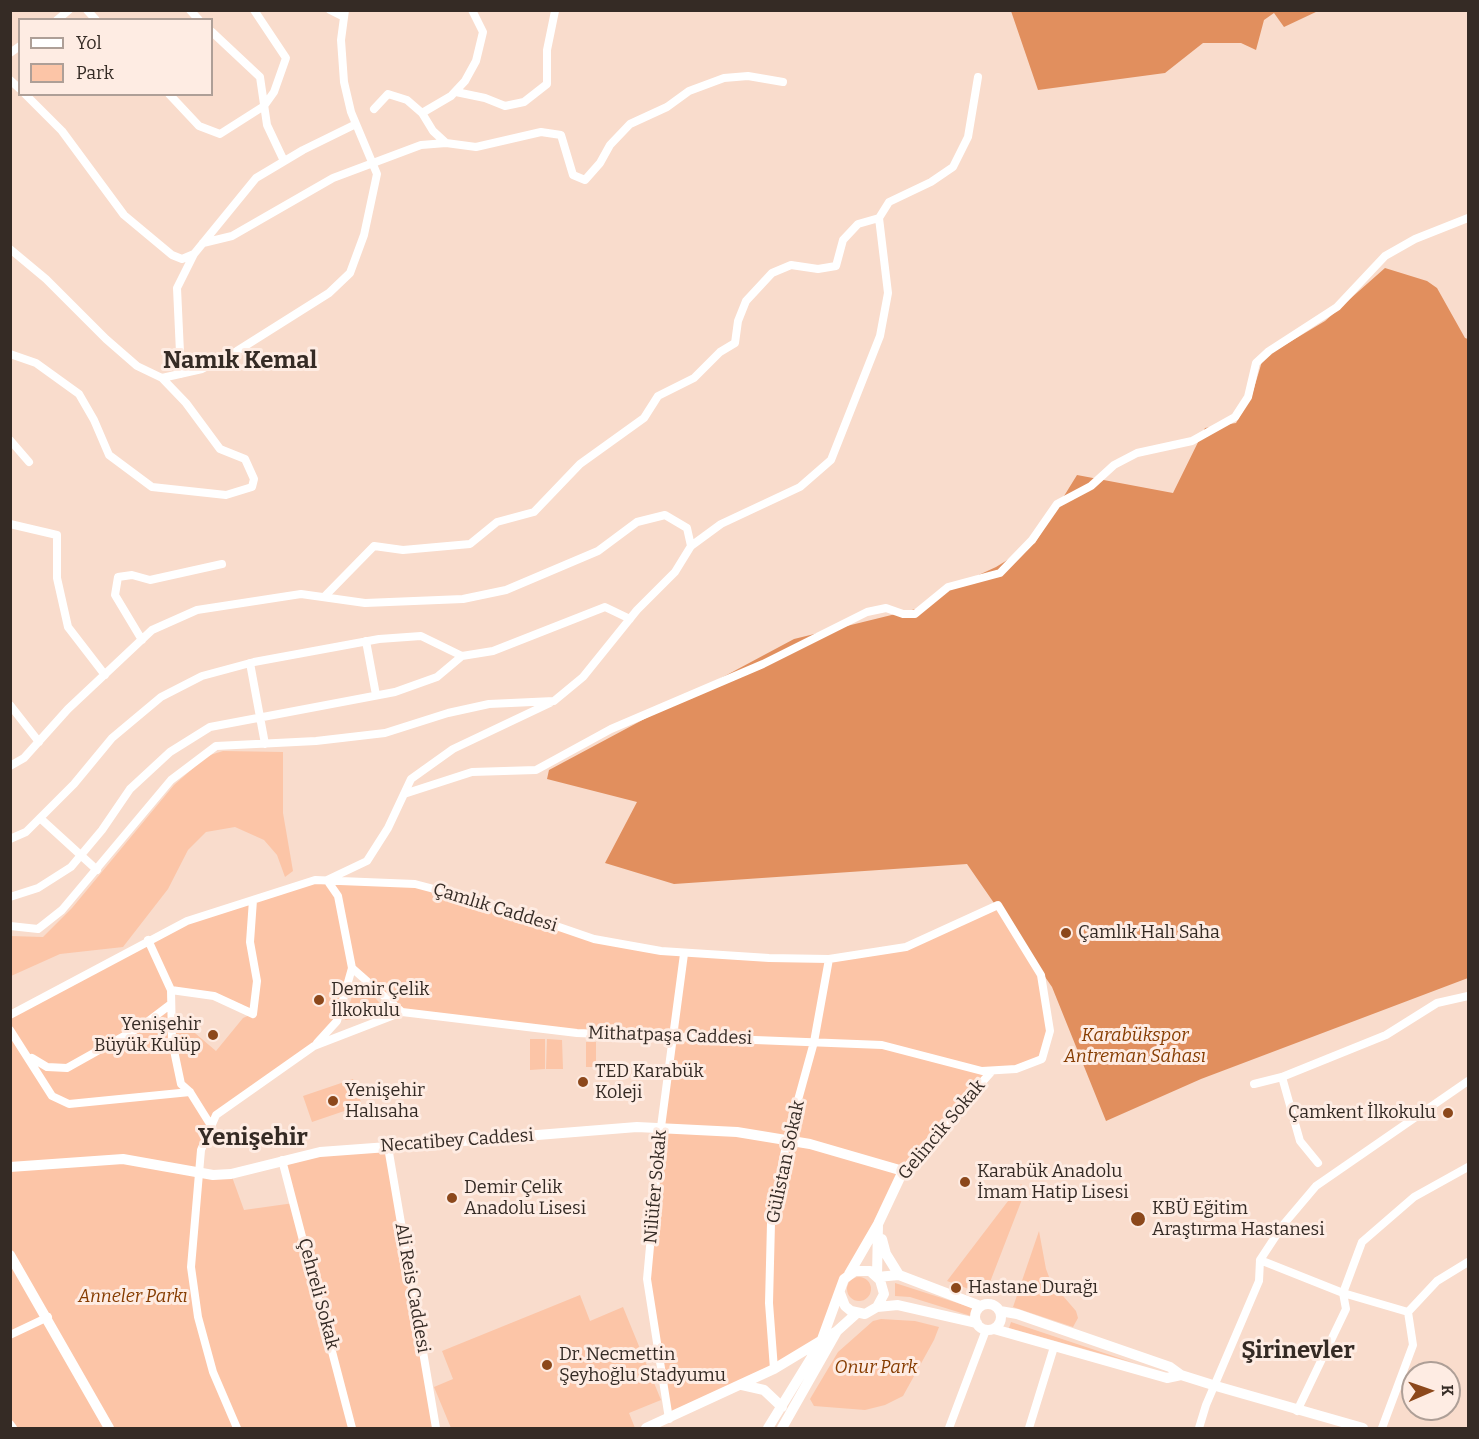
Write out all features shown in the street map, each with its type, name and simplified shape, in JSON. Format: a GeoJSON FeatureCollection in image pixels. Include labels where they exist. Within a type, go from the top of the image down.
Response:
{"type":"FeatureCollection","features":[{"type":"Feature","properties":{"kind":"street"},"geometry":{"type":"LineString","coordinates":[[171,96],[199,126],[220,134],[264,106],[274,92],[286,58],[254,10]]}},
{"type":"Feature","properties":{"kind":"street"},"geometry":{"type":"LineString","coordinates":[[162,378],[202,369],[237,351],[329,293],[350,273],[364,235],[377,174],[356,124],[344,82],[341,40],[344,14],[330,10]]}},
{"type":"Feature","properties":{"kind":"street"},"geometry":{"type":"LineString","coordinates":[[423,113],[438,106],[456,92],[476,61],[483,32],[472,10]]}},
{"type":"Feature","properties":{"kind":"street"},"geometry":{"type":"LineString","coordinates":[[456,92],[485,98],[505,106],[524,102],[547,84],[547,50],[555,11]]}},
{"type":"Feature","properties":{"kind":"street"},"geometry":{"type":"LineString","coordinates":[[213,33],[260,77],[267,125],[284,161]]}},
{"type":"Feature","properties":{"kind":"street"},"geometry":{"type":"LineString","coordinates":[[203,243],[232,236],[333,178],[421,145],[446,143],[476,147],[541,132],[561,135],[573,176],[585,180],[600,163],[610,145],[630,124],[667,107],[689,91],[724,78],[748,76],[783,82]]}},
{"type":"Feature","properties":{"kind":"street"},"geometry":{"type":"LineString","coordinates":[[314,1046],[337,1021],[351,968],[338,896],[327,880],[367,861],[388,828],[411,780],[453,748],[554,700],[583,677],[630,619],[675,572],[691,546],[721,524],[800,487],[831,460],[880,336],[888,292],[879,218],[889,202],[931,182],[953,167],[968,136],[978,77]]}},
{"type":"Feature","properties":{"kind":"street"},"geometry":{"type":"LineString","coordinates":[[374,109],[388,94],[407,100],[423,113],[434,131],[446,143]]}},
{"type":"Feature","properties":{"kind":"street"},"geometry":{"type":"LineString","coordinates":[[27,96],[62,131],[124,215],[172,255],[182,259],[194,254]]}},
{"type":"Feature","properties":{"kind":"street"},"geometry":{"type":"LineString","coordinates":[[181,374],[177,288],[194,254],[256,178],[356,124]]}},
{"type":"Feature","properties":{"kind":"street"},"geometry":{"type":"LineString","coordinates":[[324,597],[374,546],[403,550],[470,544],[497,522],[534,512],[580,464],[644,418],[658,396],[694,378],[720,352],[735,343],[738,321],[746,301],[772,273],[791,265],[818,269],[836,266],[843,240],[858,224],[879,218]]}},
{"type":"Feature","properties":{"kind":"street"},"geometry":{"type":"LineString","coordinates":[[404,794],[472,772],[536,770],[611,729],[763,664],[867,612],[886,608],[903,614],[915,614],[948,587],[1000,573],[1032,540],[1057,504],[1091,486],[1114,465],[1137,453],[1192,441],[1235,417],[1248,397],[1256,363],[1269,351],[1311,326],[1336,307],[1385,256],[1415,239],[1468,218]]}},
{"type":"Feature","properties":{"kind":"street"},"geometry":{"type":"LineString","coordinates":[[10,249],[46,279],[106,339],[137,366],[162,378],[186,403],[220,449],[245,459],[254,479],[252,487],[226,495],[152,487],[109,455],[94,420],[78,394],[36,363],[10,354]]}},
{"type":"Feature","properties":{"kind":"street"},"geometry":{"type":"LineString","coordinates":[[10,440],[29,462]]}},
{"type":"Feature","properties":{"kind":"street"},"geometry":{"type":"LineString","coordinates":[[10,766],[24,758],[152,630],[197,610],[301,594],[365,603],[463,599],[506,590],[598,551],[637,522],[665,515],[687,528],[691,546]]}},
{"type":"Feature","properties":{"kind":"street"},"geometry":{"type":"LineString","coordinates":[[10,524],[57,535],[57,578],[68,627],[105,675]]}},
{"type":"Feature","properties":{"kind":"street"},"geometry":{"type":"LineString","coordinates":[[142,640],[115,595],[118,577],[132,575],[150,580],[222,564]]}},
{"type":"Feature","properties":{"kind":"street"},"geometry":{"type":"LineString","coordinates":[[10,897],[38,888],[71,867],[130,789],[170,752],[210,727],[376,695],[437,677],[462,656],[493,651],[605,607],[630,619]]}},
{"type":"Feature","properties":{"kind":"street"},"geometry":{"type":"LineString","coordinates":[[10,838],[26,832],[74,784],[112,738],[160,697],[202,676],[250,663],[366,642],[421,636],[462,656]]}},
{"type":"Feature","properties":{"kind":"street"},"geometry":{"type":"LineString","coordinates":[[366,642],[376,695]]}},
{"type":"Feature","properties":{"kind":"street"},"geometry":{"type":"LineString","coordinates":[[250,663],[265,744]]}},
{"type":"Feature","properties":{"kind":"street"},"geometry":{"type":"LineString","coordinates":[[10,926],[39,929],[62,910],[164,788],[216,746],[385,733],[448,713],[489,704],[554,700]]}},
{"type":"Feature","properties":{"kind":"street"},"geometry":{"type":"LineString","coordinates":[[10,705],[39,742]]}},
{"type":"Feature","properties":{"kind":"street"},"geometry":{"type":"LineString","coordinates":[[40,818],[80,857],[97,870]]}},
{"type":"Feature","properties":{"kind":"street","name":"Çamlık Caddesi"},"geometry":{"type":"LineString","coordinates":[[10,1015],[187,921],[315,880],[415,884],[498,906],[594,939],[684,954],[829,958],[906,947],[998,905]]}},
{"type":"Feature","properties":{"kind":"street"},"geometry":{"type":"LineString","coordinates":[[171,990],[214,996],[253,1014],[257,981],[250,942],[253,900]]}},
{"type":"Feature","properties":{"kind":"street","name":"Mithatpaşa Caddesi"},"geometry":{"type":"LineString","coordinates":[[237,1428],[213,1372],[198,1317],[191,1267],[197,1173],[201,1150],[210,1124],[216,1115],[314,1046],[402,1012],[577,1033],[882,1045],[982,1071],[1016,1069],[1042,1059],[1050,1031],[1041,975],[998,905]]}},
{"type":"Feature","properties":{"kind":"street"},"geometry":{"type":"LineString","coordinates":[[148,940],[171,990],[172,1041],[181,1084],[210,1124]]}},
{"type":"Feature","properties":{"kind":"street","name":"Nilüfer Sokak"},"geometry":{"type":"LineString","coordinates":[[669,1419],[647,1279],[661,1127],[684,954]]}},
{"type":"Feature","properties":{"kind":"street","name":"Gülistan Sokak"},"geometry":{"type":"LineString","coordinates":[[774,1369],[769,1303],[771,1224],[787,1140],[814,1042],[829,958]]}},
{"type":"Feature","properties":{"kind":"street"},"geometry":{"type":"LineString","coordinates":[[351,968],[402,1012]]}},
{"type":"Feature","properties":{"kind":"street"},"geometry":{"type":"LineString","coordinates":[[1254,1084],[1282,1077],[1386,1035],[1437,1003],[1468,996]]}},
{"type":"Feature","properties":{"kind":"street"},"geometry":{"type":"LineString","coordinates":[[10,1029],[32,1058],[47,1067],[67,1068],[141,1026],[171,1004]]}},
{"type":"Feature","properties":{"kind":"street"},"geometry":{"type":"LineString","coordinates":[[22,1044],[52,1096],[69,1104],[189,1092]]}},
{"type":"Feature","properties":{"kind":"street","name":"Gelincik Sokak"},"geometry":{"type":"LineString","coordinates":[[849,1274],[878,1224],[903,1171],[992,1071]]}},
{"type":"Feature","properties":{"kind":"street"},"geometry":{"type":"LineString","coordinates":[[1282,1077],[1300,1140],[1318,1163]]}},
{"type":"Feature","properties":{"kind":"street"},"geometry":{"type":"LineString","coordinates":[[1199,1428],[1206,1405],[1259,1281],[1260,1260],[1283,1225],[1316,1186],[1468,1081]]}},
{"type":"Feature","properties":{"kind":"street","name":"Necatibey Caddesi"},"geometry":{"type":"LineString","coordinates":[[10,1167],[123,1159],[197,1173],[231,1174],[320,1152],[661,1127],[737,1132],[787,1140],[860,1157],[903,1171]]}},
{"type":"Feature","properties":{"kind":"street","name":"Ali Reis Caddesi"},"geometry":{"type":"LineString","coordinates":[[388,1147],[436,1428]]}},
{"type":"Feature","properties":{"kind":"street","name":"Çehreli Sokak"},"geometry":{"type":"LineString","coordinates":[[282,1160],[352,1428]]}},
{"type":"Feature","properties":{"kind":"street"},"geometry":{"type":"LineString","coordinates":[[1297,1411],[1346,1309],[1343,1293],[1362,1242],[1414,1197],[1468,1167]]}},
{"type":"Feature","properties":{"kind":"street"},"geometry":{"type":"LineString","coordinates":[[878,1224],[886,1254],[899,1275]]}},
{"type":"Feature","properties":{"kind":"street"},"geometry":{"type":"LineString","coordinates":[[877,1307],[884,1294],[877,1277],[878,1224]]}},
{"type":"Feature","properties":{"kind":"street"},"geometry":{"type":"LineString","coordinates":[[10,1255],[48,1317],[109,1428]]}},
{"type":"Feature","properties":{"kind":"street"},"geometry":{"type":"LineString","coordinates":[[1260,1260],[1343,1293],[1408,1312]]}},
{"type":"Feature","properties":{"kind":"street"},"geometry":{"type":"LineString","coordinates":[[1408,1312],[1437,1281],[1468,1262]]}},
{"type":"Feature","properties":{"kind":"street"},"geometry":{"type":"LineString","coordinates":[[768,1428],[821,1342],[841,1286],[849,1274],[862,1270],[877,1277],[899,1275],[980,1306],[991,1304],[1000,1311],[1017,1314],[1170,1366],[1181,1375],[1297,1411],[1363,1428]]}},
{"type":"Feature","properties":{"kind":"street"},"geometry":{"type":"LineString","coordinates":[[840,1293],[845,1306],[857,1313],[864,1314],[877,1307],[898,1305],[977,1323],[990,1330],[1167,1378],[1181,1375]]}},
{"type":"Feature","properties":{"kind":"street"},"geometry":{"type":"LineString","coordinates":[[977,1323],[976,1312],[980,1306]]}},
{"type":"Feature","properties":{"kind":"street"},"geometry":{"type":"LineString","coordinates":[[950,1428],[990,1330],[1000,1323],[1000,1311]]}},
{"type":"Feature","properties":{"kind":"street"},"geometry":{"type":"LineString","coordinates":[[1382,1428],[1413,1345],[1408,1312]]}},
{"type":"Feature","properties":{"kind":"street"},"geometry":{"type":"LineString","coordinates":[[646,1428],[774,1369],[821,1342],[857,1313]]}},
{"type":"Feature","properties":{"kind":"street"},"geometry":{"type":"LineString","coordinates":[[10,1335],[48,1317]]}},
{"type":"Feature","properties":{"kind":"street"},"geometry":{"type":"LineString","coordinates":[[782,1428],[837,1331]]}},
{"type":"Feature","properties":{"kind":"street"},"geometry":{"type":"LineString","coordinates":[[1032,1428],[1054,1347]]}},
{"type":"Feature","properties":{"kind":"street"},"geometry":{"type":"LineString","coordinates":[[741,1385],[764,1390],[782,1407]]}},
{"type":"Feature","properties":{"kind":"street"},"geometry":{"type":"LineString","coordinates":[[10,1424],[13,1428]]}},
{"type":"Feature","properties":{"kind":"green space"},"geometry":{"type":"Polygon","coordinates":[[[1011,10],[1318,11],[1284,27],[1274,13],[1264,20],[1256,50],[1241,43],[1203,43],[1165,73],[1038,90],[1011,10]]]}},
{"type":"Feature","properties":{"kind":"green space","name":"Karabükspor Antreman Sahası"},"geometry":{"type":"Polygon","coordinates":[[[1385,268],[1427,281],[1437,288],[1465,338],[1468,339],[1468,978],[1201,1079],[1106,1121],[1052,987],[967,864],[674,884],[605,863],[637,802],[547,779],[549,770],[794,639],[924,607],[959,584],[996,567],[1035,543],[1077,475],[1173,493],[1205,428],[1236,423],[1252,395],[1263,358],[1325,321],[1385,268]]]}},
{"type":"Feature","properties":{"kind":"green space"},"geometry":{"type":"Polygon","coordinates":[[[223,751],[283,752],[283,813],[293,871],[285,877],[277,855],[264,840],[235,827],[206,832],[188,850],[168,889],[123,947],[60,954],[11,976],[10,936],[43,937],[72,908],[174,785],[207,756],[223,751]]]}},
{"type":"Feature","properties":{"kind":"green space","name":"Anneler Parkı"},"geometry":{"type":"Polygon","coordinates":[[[315,880],[415,884],[594,939],[661,951],[829,959],[906,947],[998,905],[1041,975],[1050,1031],[1042,1059],[991,1071],[903,1171],[849,1274],[821,1342],[669,1419],[647,1279],[672,1037],[577,1033],[402,1012],[352,969],[337,1021],[314,1046],[216,1115],[197,1173],[231,1174],[244,1210],[294,1203],[282,1160],[388,1147],[436,1428],[13,1428],[10,1424],[10,1015],[187,921],[315,880]],[[172,990],[175,1016],[216,1051],[243,1018],[252,1014],[214,996],[172,990]]]}},
{"type":"Feature","properties":{"kind":"green space"},"geometry":{"type":"Polygon","coordinates":[[[359,984],[363,984],[385,1009],[384,1015],[345,1020],[354,989],[359,984]]]}},
{"type":"Feature","properties":{"kind":"green space"},"geometry":{"type":"Polygon","coordinates":[[[530,1039],[545,1039],[545,1069],[530,1070],[530,1039]]]}},
{"type":"Feature","properties":{"kind":"green space"},"geometry":{"type":"Polygon","coordinates":[[[547,1039],[562,1040],[563,1069],[546,1069],[547,1039]]]}},
{"type":"Feature","properties":{"kind":"green space"},"geometry":{"type":"Polygon","coordinates":[[[586,1042],[596,1042],[596,1067],[586,1067],[586,1042]]]}},
{"type":"Feature","properties":{"kind":"green space","name":"Yenişehir Halısaha"},"geometry":{"type":"Polygon","coordinates":[[[353,1079],[362,1105],[312,1122],[303,1096],[353,1079]]]}},
{"type":"Feature","properties":{"kind":"green space"},"geometry":{"type":"Polygon","coordinates":[[[1021,1184],[1026,1189],[985,1295],[947,1281],[1021,1184]]]}},
{"type":"Feature","properties":{"kind":"green space"},"geometry":{"type":"Polygon","coordinates":[[[1039,1231],[1046,1269],[1051,1282],[1076,1311],[1078,1318],[1073,1327],[1013,1307],[1039,1231]]]}},
{"type":"Feature","properties":{"kind":"green space"},"geometry":{"type":"Polygon","coordinates":[[[859,1277],[867,1281],[871,1289],[867,1297],[859,1301],[851,1297],[847,1289],[851,1281],[859,1277]]]}},
{"type":"Feature","properties":{"kind":"green space"},"geometry":{"type":"Polygon","coordinates":[[[895,1283],[973,1308],[971,1316],[910,1297],[895,1296],[895,1283]]]}},
{"type":"Feature","properties":{"kind":"green space","name":"Dr. Necmettin Şeyhoğlu Stadyumu"},"geometry":{"type":"Polygon","coordinates":[[[580,1295],[590,1321],[623,1307],[661,1400],[629,1413],[635,1428],[451,1428],[434,1387],[453,1379],[442,1351],[580,1295]]]}},
{"type":"Feature","properties":{"kind":"green space","name":"Onur Park"},"geometry":{"type":"Polygon","coordinates":[[[881,1319],[915,1321],[939,1327],[903,1396],[885,1405],[865,1410],[814,1406],[810,1399],[838,1352],[873,1321],[881,1319]]]}},
{"type":"Feature","properties":{"kind":"green space"},"geometry":{"type":"Polygon","coordinates":[[[1011,1322],[1134,1363],[1009,1328],[1011,1322]]]}},
{"type":"Feature","properties":{"kind":"place","name":"Çamlık Halı Saha"},"geometry":{"type":"Point","coordinates":[1066,933]}},
{"type":"Feature","properties":{"kind":"place","name":"Demir Çelik İlkokulu"},"geometry":{"type":"Point","coordinates":[319,1000]}},
{"type":"Feature","properties":{"kind":"place","name":"Yenişehir Büyük Kulüp"},"geometry":{"type":"Point","coordinates":[213,1035]}},
{"type":"Feature","properties":{"kind":"place","name":"TED Karabük Koleji"},"geometry":{"type":"Point","coordinates":[583,1082]}},
{"type":"Feature","properties":{"kind":"place","name":"Yenişehir Halısaha"},"geometry":{"type":"Point","coordinates":[333,1101]}},
{"type":"Feature","properties":{"kind":"place","name":"Çamkent İlkokulu"},"geometry":{"type":"Point","coordinates":[1448,1113]}},
{"type":"Feature","properties":{"kind":"place","name":"Karabük Anadolu İmam Hatip Lisesi"},"geometry":{"type":"Point","coordinates":[965,1182]}},
{"type":"Feature","properties":{"kind":"place","name":"Demir Çelik Anadolu Lisesi"},"geometry":{"type":"Point","coordinates":[452,1198]}},
{"type":"Feature","properties":{"kind":"place","name":"KBÜ Eğitim Araştırma Hastanesi"},"geometry":{"type":"Point","coordinates":[1138,1219]}},
{"type":"Feature","properties":{"kind":"place","name":"Hastane Durağı"},"geometry":{"type":"Point","coordinates":[956,1288]}},
{"type":"Feature","properties":{"kind":"place","name":"Dr. Necmettin Şeyhoğlu Stadyumu"},"geometry":{"type":"Point","coordinates":[547,1365]}},
{"type":"Feature","properties":{"kind":"district","name":"Namık Kemal"},"geometry":{"type":"Point","coordinates":[240,361]}},
{"type":"Feature","properties":{"kind":"district","name":"Yenişehir"},"geometry":{"type":"Point","coordinates":[253,1138]}},
{"type":"Feature","properties":{"kind":"district","name":"Şirinevler"},"geometry":{"type":"Point","coordinates":[1298,1351]}}]}
